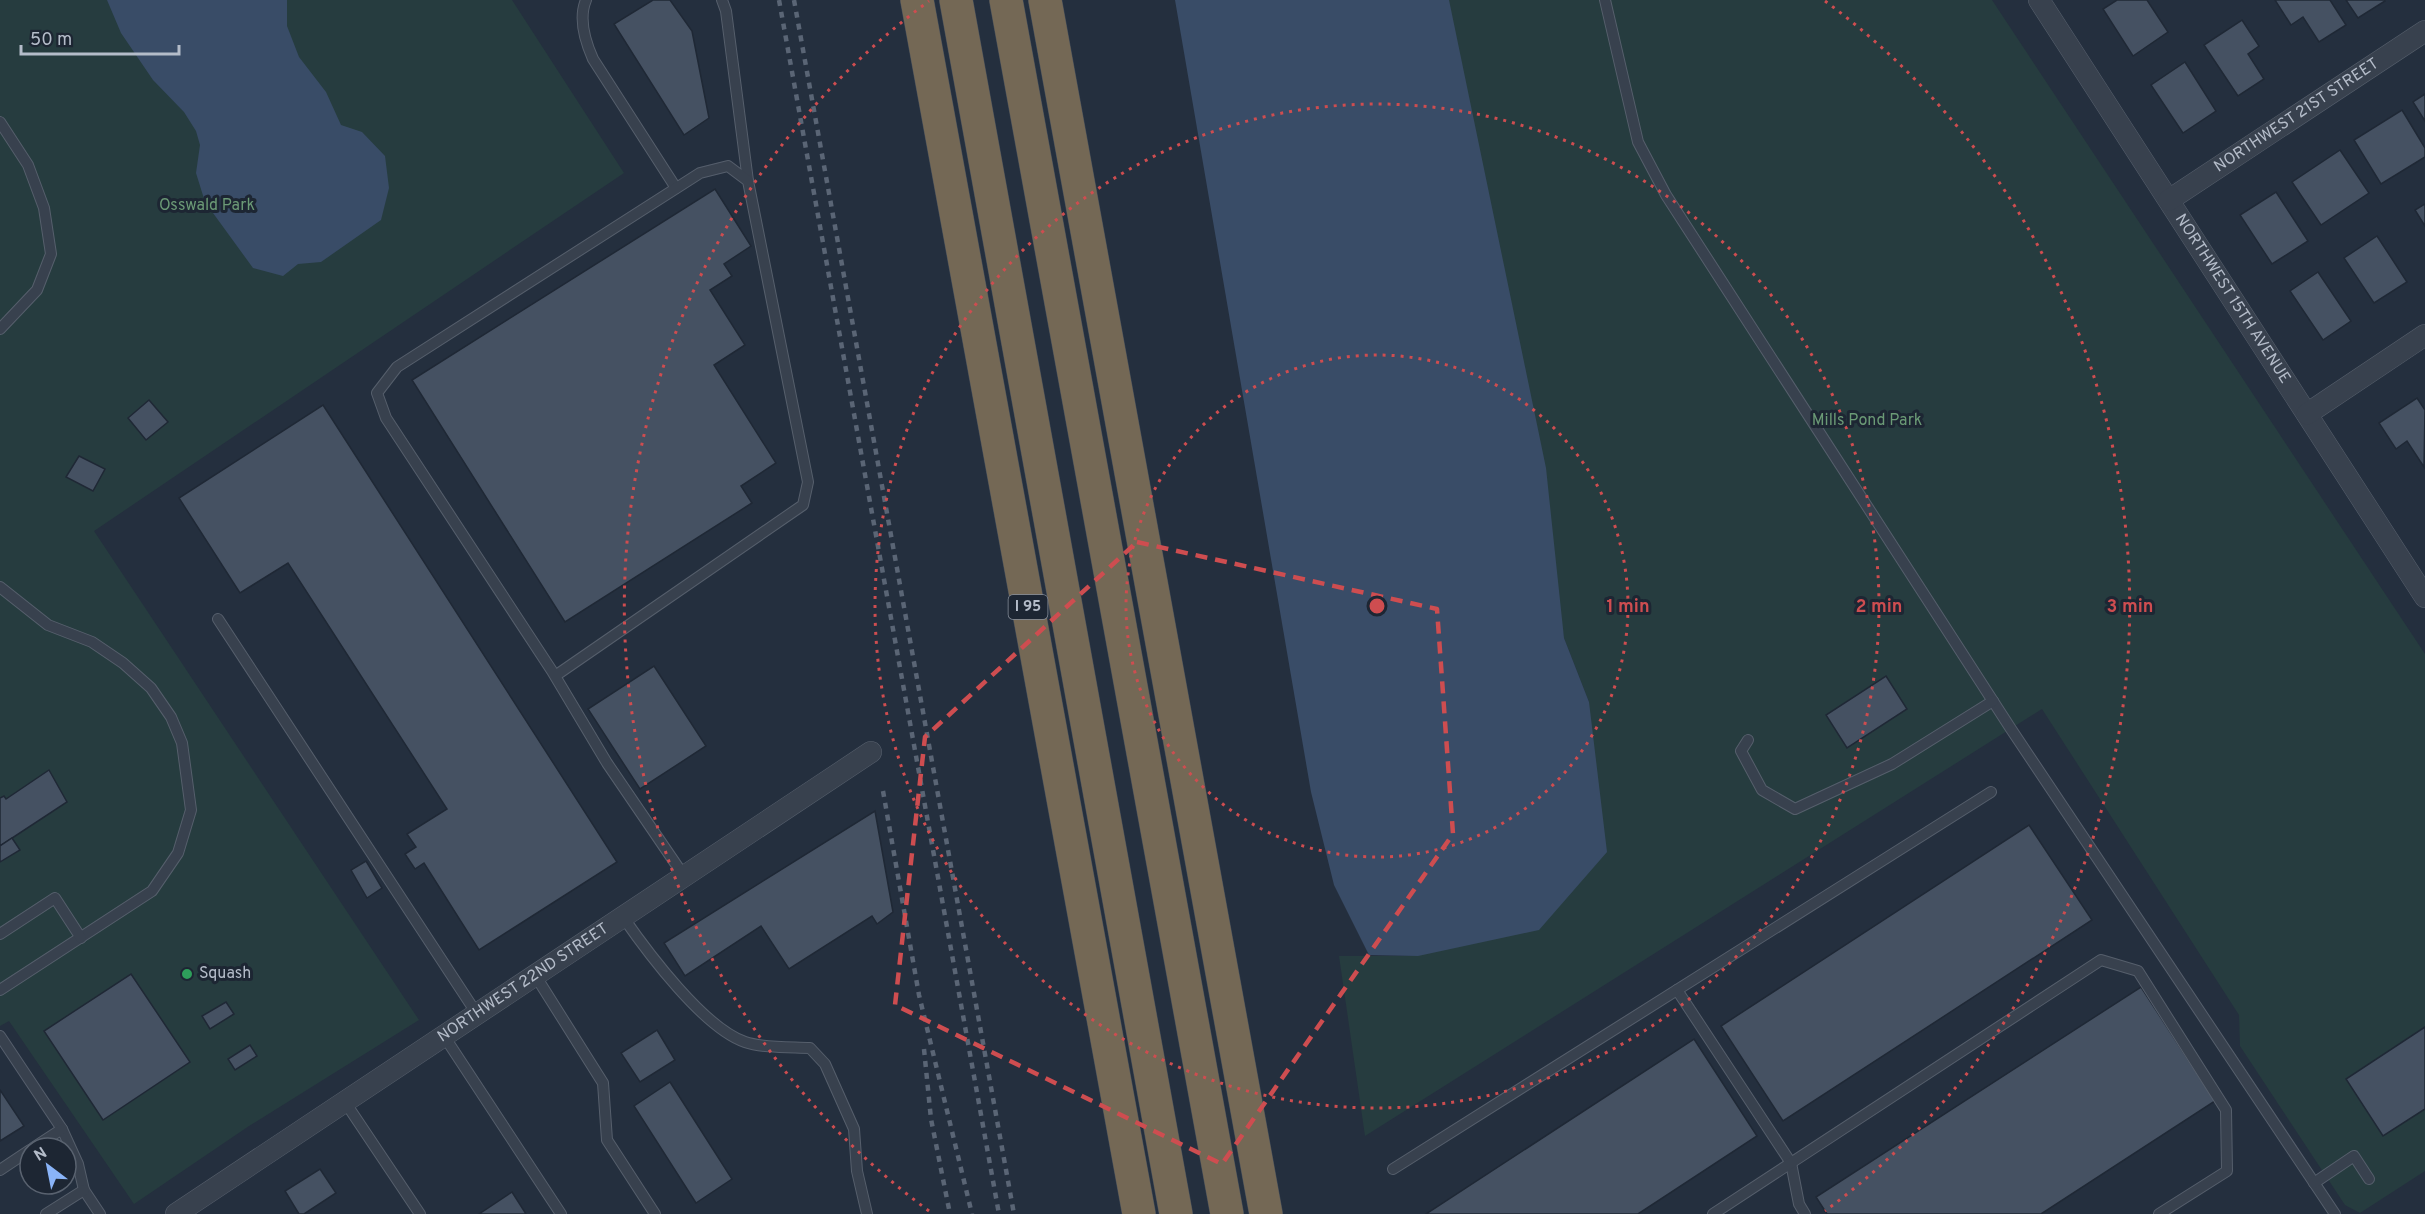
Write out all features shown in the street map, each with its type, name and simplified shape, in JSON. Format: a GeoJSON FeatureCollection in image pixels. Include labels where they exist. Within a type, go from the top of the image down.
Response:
{"type":"FeatureCollection","features":[{"type":"Feature","properties":{"kind":"highway","name":"I 95"},"geometry":{"type":"LineString","coordinates":[[917,0],[1139,1214]]}},
{"type":"Feature","properties":{"kind":"highway"},"geometry":{"type":"LineString","coordinates":[[956,0],[1176,1214]]}},
{"type":"Feature","properties":{"kind":"highway"},"geometry":{"type":"LineString","coordinates":[[1006,0],[1227,1214]]}},
{"type":"Feature","properties":{"kind":"highway"},"geometry":{"type":"LineString","coordinates":[[1045,0],[1266,1214]]}},
{"type":"Feature","properties":{"kind":"street","name":"NORTHWEST 15TH AVENUE"},"geometry":{"type":"LineString","coordinates":[[2039,0],[2425,597]]}},
{"type":"Feature","properties":{"kind":"street","name":"NORTHWEST 21ST STREET"},"geometry":{"type":"LineString","coordinates":[[2169,200],[2425,31]]}},
{"type":"Feature","properties":{"kind":"street"},"geometry":{"type":"LineString","coordinates":[[2307,414],[2425,335]]}},
{"type":"Feature","properties":{"kind":"street","name":"NORTHWEST 22ND STREET"},"geometry":{"type":"LineString","coordinates":[[176,1214],[871,752]]}},
{"type":"Feature","properties":{"kind":"lane"},"geometry":{"type":"LineString","coordinates":[[586,0],[583,7],[584,38],[593,59],[676,188]]}},
{"type":"Feature","properties":{"kind":"lane"},"geometry":{"type":"LineString","coordinates":[[555,676],[803,506],[808,482],[748,181],[726,11],[722,0]]}},
{"type":"Feature","properties":{"kind":"lane"},"geometry":{"type":"LineString","coordinates":[[1605,0],[1638,142],[1666,195],[1992,701],[2335,1214]]}},
{"type":"Feature","properties":{"kind":"lane"},"geometry":{"type":"LineString","coordinates":[[0,122],[28,165],[44,208],[51,254],[37,290],[0,329]]}},
{"type":"Feature","properties":{"kind":"lane"},"geometry":{"type":"LineString","coordinates":[[684,876],[607,763],[555,676],[386,418],[377,393],[397,368],[700,173],[729,166],[748,181]]}},
{"type":"Feature","properties":{"kind":"lane"},"geometry":{"type":"LineString","coordinates":[[0,587],[48,625],[92,642],[123,663],[151,688],[171,717],[182,743],[191,810],[178,853],[152,891],[0,990]]}},
{"type":"Feature","properties":{"kind":"lane"},"geometry":{"type":"LineString","coordinates":[[218,619],[477,1014]]}},
{"type":"Feature","properties":{"kind":"lane"},"geometry":{"type":"LineString","coordinates":[[1748,740],[1741,751],[1762,790],[1795,809],[1892,764],[1964,721],[1992,701]]}},
{"type":"Feature","properties":{"kind":"lane"},"geometry":{"type":"LineString","coordinates":[[1393,1169],[1991,792]]}},
{"type":"Feature","properties":{"kind":"lane"},"geometry":{"type":"LineString","coordinates":[[0,933],[55,898],[81,938]]}},
{"type":"Feature","properties":{"kind":"lane"},"geometry":{"type":"LineString","coordinates":[[622,917],[643,946],[692,1002],[728,1036],[748,1044],[810,1048],[825,1064],[854,1129],[857,1171],[867,1214]]}},
{"type":"Feature","properties":{"kind":"lane"},"geometry":{"type":"LineString","coordinates":[[1713,1214],[2101,960],[2138,971],[2226,1110],[2227,1171],[2159,1214]]}},
{"type":"Feature","properties":{"kind":"lane"},"geometry":{"type":"LineString","coordinates":[[535,975],[603,1083],[607,1140],[655,1214]]}},
{"type":"Feature","properties":{"kind":"lane"},"geometry":{"type":"LineString","coordinates":[[1677,990],[1791,1163],[1799,1204],[1805,1214]]}},
{"type":"Feature","properties":{"kind":"lane"},"geometry":{"type":"LineString","coordinates":[[0,1036],[62,1129],[78,1164],[84,1190],[100,1214]]}},
{"type":"Feature","properties":{"kind":"lane"},"geometry":{"type":"LineString","coordinates":[[444,1036],[561,1214]]}},
{"type":"Feature","properties":{"kind":"lane"},"geometry":{"type":"LineString","coordinates":[[345,1102],[420,1214]]}},
{"type":"Feature","properties":{"kind":"lane"},"geometry":{"type":"LineString","coordinates":[[51,1136],[62,1129]]}},
{"type":"Feature","properties":{"kind":"lane"},"geometry":{"type":"LineString","coordinates":[[2314,1184],[2355,1156],[2369,1179]]}},
{"type":"Feature","properties":{"kind":"lane"},"geometry":{"type":"LineString","coordinates":[[0,1170],[18,1158]]}},
{"type":"Feature","properties":{"kind":"lane"},"geometry":{"type":"LineString","coordinates":[[46,1214],[84,1190]]}},
{"type":"Feature","properties":{"kind":"highlighted area"},"geometry":{"type":"Polygon","coordinates":[[[1137,542],[1437,609],[1453,834],[1222,1164],[895,1005],[925,737],[1137,542]]]}},
{"type":"Feature","properties":{"kind":"green space","name":"Osswald Park"},"geometry":{"type":"Polygon","coordinates":[[[0,0],[512,0],[624,173],[94,531],[419,1020],[249,1126],[134,1204],[9,1021],[0,1026],[0,0]]]}},
{"type":"Feature","properties":{"kind":"green space","name":"Mills Pond Park"},"geometry":{"type":"Polygon","coordinates":[[[1448,0],[1992,0],[2425,654],[2425,1171],[2360,1213],[2345,1205],[2240,1046],[2239,1015],[2042,709],[1365,1136],[1339,956],[1418,956],[1589,702],[1564,638],[1448,0]]]}},
{"type":"Feature","properties":{"kind":"water"},"geometry":{"type":"Polygon","coordinates":[[[107,0],[287,0],[287,26],[299,57],[326,92],[341,125],[362,132],[385,156],[389,188],[381,220],[321,262],[298,264],[283,276],[253,268],[205,202],[196,173],[200,145],[196,131],[184,112],[153,80],[121,33],[107,0]]]}},
{"type":"Feature","properties":{"kind":"water"},"geometry":{"type":"Polygon","coordinates":[[[1175,0],[1449,0],[1546,468],[1564,638],[1589,702],[1607,852],[1539,930],[1418,956],[1369,955],[1334,885],[1311,792],[1175,0]]]}},
{"type":"Feature","properties":{"kind":"building"},"geometry":{"type":"Polygon","coordinates":[[[653,0],[670,0],[692,31],[709,118],[684,135],[614,24],[653,0]]]}},
{"type":"Feature","properties":{"kind":"building"},"geometry":{"type":"Polygon","coordinates":[[[2117,0],[2147,0],[2168,32],[2133,56],[2103,9],[2117,0]]]}},
{"type":"Feature","properties":{"kind":"building"},"geometry":{"type":"Polygon","coordinates":[[[2275,0],[2330,0],[2346,25],[2319,42],[2303,17],[2291,25],[2275,0]]]}},
{"type":"Feature","properties":{"kind":"building"},"geometry":{"type":"Polygon","coordinates":[[[2346,0],[2384,0],[2385,1],[2358,18],[2346,0]]]}},
{"type":"Feature","properties":{"kind":"building"},"geometry":{"type":"Polygon","coordinates":[[[2242,20],[2259,46],[2248,54],[2264,79],[2238,96],[2204,45],[2242,20]]]}},
{"type":"Feature","properties":{"kind":"building"},"geometry":{"type":"Polygon","coordinates":[[[2185,62],[2216,111],[2183,133],[2151,85],[2185,62]]]}},
{"type":"Feature","properties":{"kind":"building"},"geometry":{"type":"Polygon","coordinates":[[[2425,94],[2425,121],[2413,102],[2425,94]]]}},
{"type":"Feature","properties":{"kind":"building"},"geometry":{"type":"Polygon","coordinates":[[[2402,110],[2425,148],[2425,157],[2381,184],[2354,140],[2402,110]]]}},
{"type":"Feature","properties":{"kind":"building"},"geometry":{"type":"Polygon","coordinates":[[[2340,150],[2369,193],[2321,225],[2292,182],[2340,150]]]}},
{"type":"Feature","properties":{"kind":"building"},"geometry":{"type":"Polygon","coordinates":[[[715,189],[751,246],[724,264],[732,276],[710,290],[745,345],[714,365],[776,463],[741,486],[752,503],[565,622],[412,380],[715,189]]]}},
{"type":"Feature","properties":{"kind":"building"},"geometry":{"type":"Polygon","coordinates":[[[2276,192],[2308,241],[2272,264],[2240,215],[2276,192]]]}},
{"type":"Feature","properties":{"kind":"building"},"geometry":{"type":"Polygon","coordinates":[[[2425,204],[2425,226],[2415,210],[2425,204]]]}},
{"type":"Feature","properties":{"kind":"building"},"geometry":{"type":"Polygon","coordinates":[[[2377,236],[2407,282],[2374,303],[2344,258],[2377,236]]]}},
{"type":"Feature","properties":{"kind":"building"},"geometry":{"type":"Polygon","coordinates":[[[2318,272],[2351,321],[2323,340],[2290,291],[2318,272]]]}},
{"type":"Feature","properties":{"kind":"building"},"geometry":{"type":"Polygon","coordinates":[[[2417,398],[2425,410],[2424,467],[2407,441],[2396,449],[2379,423],[2417,398]]]}},
{"type":"Feature","properties":{"kind":"building"},"geometry":{"type":"Polygon","coordinates":[[[149,400],[168,422],[146,440],[128,418],[149,400]]]}},
{"type":"Feature","properties":{"kind":"building"},"geometry":{"type":"Polygon","coordinates":[[[323,405],[617,862],[479,950],[424,863],[415,869],[405,854],[416,847],[407,834],[447,809],[288,563],[240,593],[179,498],[323,405]]]}},
{"type":"Feature","properties":{"kind":"building"},"geometry":{"type":"Polygon","coordinates":[[[79,456],[105,469],[93,491],[66,477],[79,456]]]}},
{"type":"Feature","properties":{"kind":"building"},"geometry":{"type":"Polygon","coordinates":[[[654,666],[706,746],[640,789],[588,709],[654,666]]]}},
{"type":"Feature","properties":{"kind":"building"},"geometry":{"type":"Polygon","coordinates":[[[1886,676],[1907,709],[1847,748],[1826,715],[1886,676]]]}},
{"type":"Feature","properties":{"kind":"building"},"geometry":{"type":"Polygon","coordinates":[[[49,770],[67,802],[0,846],[0,798],[4,796],[6,799],[49,770]]]}},
{"type":"Feature","properties":{"kind":"building"},"geometry":{"type":"Polygon","coordinates":[[[875,811],[893,912],[877,924],[872,916],[789,969],[761,926],[685,976],[664,943],[875,811]]]}},
{"type":"Feature","properties":{"kind":"building"},"geometry":{"type":"Polygon","coordinates":[[[2029,825],[2092,920],[1783,1121],[1721,1026],[2029,825]]]}},
{"type":"Feature","properties":{"kind":"building"},"geometry":{"type":"Polygon","coordinates":[[[12,838],[20,850],[0,862],[0,846],[12,838]]]}},
{"type":"Feature","properties":{"kind":"building"},"geometry":{"type":"Polygon","coordinates":[[[366,861],[382,888],[367,898],[351,870],[366,861]]]}},
{"type":"Feature","properties":{"kind":"building"},"geometry":{"type":"Polygon","coordinates":[[[131,974],[190,1062],[103,1120],[44,1031],[131,974]]]}},
{"type":"Feature","properties":{"kind":"building"},"geometry":{"type":"Polygon","coordinates":[[[2141,987],[2215,1101],[2041,1214],[1827,1214],[1816,1197],[2141,987]]]}},
{"type":"Feature","properties":{"kind":"building"},"geometry":{"type":"Polygon","coordinates":[[[226,1002],[234,1014],[210,1029],[202,1016],[226,1002]]]}},
{"type":"Feature","properties":{"kind":"building"},"geometry":{"type":"Polygon","coordinates":[[[2425,1027],[2425,1109],[2383,1136],[2346,1079],[2425,1027]]]}},
{"type":"Feature","properties":{"kind":"building"},"geometry":{"type":"Polygon","coordinates":[[[657,1030],[675,1060],[640,1082],[621,1053],[657,1030]]]}},
{"type":"Feature","properties":{"kind":"building"},"geometry":{"type":"Polygon","coordinates":[[[1694,1039],[1757,1136],[1638,1214],[1426,1214],[1694,1039]]]}},
{"type":"Feature","properties":{"kind":"building"},"geometry":{"type":"Polygon","coordinates":[[[250,1045],[257,1056],[235,1070],[228,1059],[250,1045]]]}},
{"type":"Feature","properties":{"kind":"building"},"geometry":{"type":"Polygon","coordinates":[[[670,1082],[732,1179],[696,1203],[634,1106],[670,1082]]]}},
{"type":"Feature","properties":{"kind":"building"},"geometry":{"type":"Polygon","coordinates":[[[0,1090],[24,1126],[0,1141],[0,1090]]]}},
{"type":"Feature","properties":{"kind":"building"},"geometry":{"type":"Polygon","coordinates":[[[320,1169],[336,1193],[304,1214],[299,1214],[285,1191],[320,1169]]]}},
{"type":"Feature","properties":{"kind":"building"},"geometry":{"type":"Polygon","coordinates":[[[512,1192],[526,1214],[479,1214],[512,1192]]]}},
{"type":"Feature","properties":{"kind":"railway"},"geometry":{"type":"LineString","coordinates":[[779,0],[999,1214]]}},
{"type":"Feature","properties":{"kind":"railway"},"geometry":{"type":"LineString","coordinates":[[794,0],[1014,1214]]}},
{"type":"Feature","properties":{"kind":"railway"},"geometry":{"type":"LineString","coordinates":[[883,791],[919,995],[972,1214]]}},
{"type":"Feature","properties":{"kind":"railway"},"geometry":{"type":"LineString","coordinates":[[924,1049],[931,1119],[950,1214]]}},
{"type":"Feature","properties":{"kind":"place","name":"Squash"},"geometry":{"type":"Point","coordinates":[187,974]}}]}
